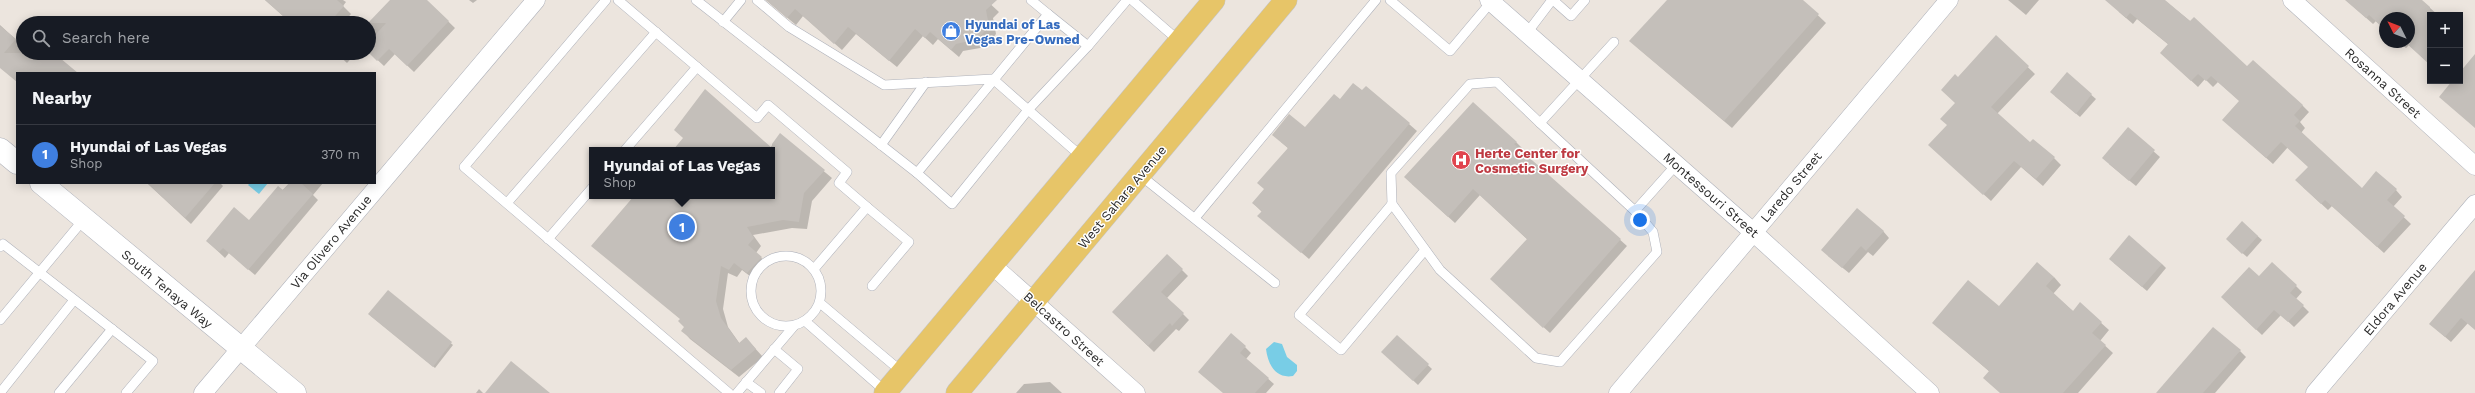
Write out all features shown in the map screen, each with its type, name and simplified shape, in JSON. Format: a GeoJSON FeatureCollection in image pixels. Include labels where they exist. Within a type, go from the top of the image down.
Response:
{"type":"FeatureCollection","features":[{"type":"Feature","properties":{"kind":"main road"},"geometry":{"type":"LineString","coordinates":[[885,393],[1214,0]]}},
{"type":"Feature","properties":{"kind":"main road","name":"West Sahara Avenue"},"geometry":{"type":"LineString","coordinates":[[957,393],[1286,0]]}},
{"type":"Feature","properties":{"kind":"street","name":"Via Olivero Avenue"},"geometry":{"type":"LineString","coordinates":[[203,393],[536,0]]}},
{"type":"Feature","properties":{"kind":"street","name":"Laredo Street"},"geometry":{"type":"LineString","coordinates":[[1618,393],[1949,0]]}},
{"type":"Feature","properties":{"kind":"street","name":"Rosanna Street"},"geometry":{"type":"LineString","coordinates":[[2292,0],[2475,166]]}},
{"type":"Feature","properties":{"kind":"street","name":"Montessouri Street"},"geometry":{"type":"LineString","coordinates":[[1490,1],[1753,232],[1930,393]]}},
{"type":"Feature","properties":{"kind":"street"},"geometry":{"type":"LineString","coordinates":[[0,149],[16,162]]}},
{"type":"Feature","properties":{"kind":"street","name":"South Tenaya Way"},"geometry":{"type":"LineString","coordinates":[[42,184],[295,393]]}},
{"type":"Feature","properties":{"kind":"street","name":"Eldora Avenue"},"geometry":{"type":"LineString","coordinates":[[2315,393],[2475,204]]}},
{"type":"Feature","properties":{"kind":"street","name":"Belcastro Street"},"geometry":{"type":"LineString","coordinates":[[992,265],[1136,393]]}},
{"type":"Feature","properties":{"kind":"lane"},"geometry":{"type":"LineString","coordinates":[[606,0],[464,167],[729,393]]}},
{"type":"Feature","properties":{"kind":"lane"},"geometry":{"type":"LineString","coordinates":[[618,0],[757,118],[768,105],[847,172],[839,183],[909,242],[872,286]]}},
{"type":"Feature","properties":{"kind":"lane"},"geometry":{"type":"LineString","coordinates":[[696,0],[917,173],[952,204],[1028,110],[1088,46],[1127,0]]}},
{"type":"Feature","properties":{"kind":"lane"},"geometry":{"type":"LineString","coordinates":[[723,22],[741,0]]}},
{"type":"Feature","properties":{"kind":"lane"},"geometry":{"type":"LineString","coordinates":[[757,0],[789,27],[884,85],[993,79],[1082,157]]}},
{"type":"Feature","properties":{"kind":"lane"},"geometry":{"type":"LineString","coordinates":[[1031,0],[1088,46]]}},
{"type":"Feature","properties":{"kind":"lane"},"geometry":{"type":"LineString","coordinates":[[1132,0],[1179,41]]}},
{"type":"Feature","properties":{"kind":"lane"},"geometry":{"type":"LineString","coordinates":[[1195,218],[1376,0]]}},
{"type":"Feature","properties":{"kind":"lane"},"geometry":{"type":"LineString","coordinates":[[1390,0],[1450,51],[1490,1]]}},
{"type":"Feature","properties":{"kind":"lane"},"geometry":{"type":"LineString","coordinates":[[1527,33],[1553,0],[1571,16],[1585,0]]}},
{"type":"Feature","properties":{"kind":"lane"},"geometry":{"type":"LineString","coordinates":[[917,173],[1048,14]]}},
{"type":"Feature","properties":{"kind":"lane"},"geometry":{"type":"LineString","coordinates":[[507,203],[656,32]]}},
{"type":"Feature","properties":{"kind":"lane"},"geometry":{"type":"LineString","coordinates":[[1540,123],[1614,42]]}},
{"type":"Feature","properties":{"kind":"lane"},"geometry":{"type":"LineString","coordinates":[[628,147],[697,67]]}},
{"type":"Feature","properties":{"kind":"lane"},"geometry":{"type":"LineString","coordinates":[[881,145],[926,82]]}},
{"type":"Feature","properties":{"kind":"lane"},"geometry":{"type":"LineString","coordinates":[[1497,82],[1635,211],[1653,232],[1657,252],[1560,362],[1536,358],[1440,270],[1392,204],[1391,173],[1470,84],[1497,82]]}},
{"type":"Feature","properties":{"kind":"lane"},"geometry":{"type":"LineString","coordinates":[[1635,211],[1676,165]]}},
{"type":"Feature","properties":{"kind":"lane"},"geometry":{"type":"LineString","coordinates":[[1140,175],[1275,282]]}},
{"type":"Feature","properties":{"kind":"lane"},"geometry":{"type":"LineString","coordinates":[[548,239],[589,191]]}},
{"type":"Feature","properties":{"kind":"lane"},"geometry":{"type":"LineString","coordinates":[[1392,204],[1299,315],[1341,350],[1425,250]]}},
{"type":"Feature","properties":{"kind":"lane"},"geometry":{"type":"LineString","coordinates":[[814,269],[867,207]]}},
{"type":"Feature","properties":{"kind":"lane"},"geometry":{"type":"LineString","coordinates":[[0,320],[84,219]]}},
{"type":"Feature","properties":{"kind":"lane"},"geometry":{"type":"LineString","coordinates":[[0,247],[3,244],[152,361],[126,393]]}},
{"type":"Feature","properties":{"kind":"lane"},"geometry":{"type":"LineString","coordinates":[[737,393],[794,326],[805,321],[814,313],[820,303],[822,291],[820,279],[814,269],[806,261],[795,256],[783,255],[772,258],[762,265],[755,274],[751,285],[751,297],[754,308],[761,317],[771,324],[794,326]]}},
{"type":"Feature","properties":{"kind":"lane"},"geometry":{"type":"LineString","coordinates":[[0,392],[74,300]]}},
{"type":"Feature","properties":{"kind":"lane"},"geometry":{"type":"LineString","coordinates":[[820,303],[902,372]]}},
{"type":"Feature","properties":{"kind":"lane"},"geometry":{"type":"LineString","coordinates":[[805,321],[885,393]]}},
{"type":"Feature","properties":{"kind":"lane"},"geometry":{"type":"LineString","coordinates":[[59,393],[112,329]]}},
{"type":"Feature","properties":{"kind":"lane"},"geometry":{"type":"LineString","coordinates":[[774,349],[798,369],[780,393]]}},
{"type":"Feature","properties":{"kind":"lane"},"geometry":{"type":"LineString","coordinates":[[746,382],[761,393]]}},
{"type":"Feature","properties":{"kind":"water"},"geometry":{"type":"Polygon","coordinates":[[[249,184],[267,184],[259,194],[248,185],[249,184]]]}},
{"type":"Feature","properties":{"kind":"water"},"geometry":{"type":"Polygon","coordinates":[[[1274,342],[1282,344],[1287,357],[1297,365],[1297,371],[1293,376],[1278,373],[1271,365],[1266,349],[1274,342]]]}},
{"type":"Feature","properties":{"kind":"building"},"geometry":{"type":"Polygon","coordinates":[[[265,0],[337,0],[344,6],[335,16],[283,16],[265,0]]]}},
{"type":"Feature","properties":{"kind":"building"},"geometry":{"type":"Polygon","coordinates":[[[390,0],[427,0],[449,21],[407,66],[389,49],[377,61],[376,60],[376,34],[386,23],[376,23],[376,16],[375,16],[390,0]]]}},
{"type":"Feature","properties":{"kind":"building","name":"Hyundai of Las Vegas Pre-Owned"},"geometry":{"type":"Polygon","coordinates":[[[766,0],[997,0],[986,10],[989,26],[978,39],[956,44],[951,50],[930,32],[925,38],[915,29],[889,61],[848,27],[834,44],[795,9],[787,18],[766,0]]]}},
{"type":"Feature","properties":{"kind":"building"},"geometry":{"type":"Polygon","coordinates":[[[1667,0],[1803,0],[1819,14],[1724,121],[1629,41],[1667,0]]]}},
{"type":"Feature","properties":{"kind":"building"},"geometry":{"type":"Polygon","coordinates":[[[2105,0],[2165,0],[2190,21],[2194,17],[2247,66],[2253,60],[2303,105],[2294,115],[2300,121],[2295,126],[2362,188],[2376,171],[2397,189],[2387,200],[2405,216],[2377,247],[2325,200],[2321,204],[2295,180],[2308,167],[2281,142],[2266,158],[2222,120],[2239,101],[2211,76],[2206,81],[2198,74],[2191,81],[2160,53],[2168,44],[2130,13],[2126,18],[2105,0]]]}},
{"type":"Feature","properties":{"kind":"building"},"geometry":{"type":"Polygon","coordinates":[[[2345,0],[2422,0],[2430,7],[2430,12],[2427,12],[2427,62],[2412,48],[2415,48],[2415,12],[2379,12],[2379,24],[2369,15],[2366,18],[2345,0]]]}},
{"type":"Feature","properties":{"kind":"building"},"geometry":{"type":"Polygon","coordinates":[[[0,26],[16,39],[4,53],[16,53],[16,60],[62,60],[77,72],[16,72],[16,81],[0,68],[0,26]]]}},
{"type":"Feature","properties":{"kind":"building"},"geometry":{"type":"Polygon","coordinates":[[[1996,35],[2029,66],[1991,107],[2030,142],[2033,139],[2055,157],[2036,179],[2014,161],[1983,195],[1928,145],[1947,125],[1940,119],[1955,103],[1941,90],[1955,74],[1958,77],[1996,35]]]}},
{"type":"Feature","properties":{"kind":"building"},"geometry":{"type":"Polygon","coordinates":[[[2475,54],[2475,128],[2439,97],[2450,84],[2463,84],[2463,68],[2475,54]]]}},
{"type":"Feature","properties":{"kind":"building"},"geometry":{"type":"Polygon","coordinates":[[[2067,72],[2092,94],[2076,114],[2050,92],[2067,72]]]}},
{"type":"Feature","properties":{"kind":"building"},"geometry":{"type":"Polygon","coordinates":[[[1353,83],[1362,90],[1366,86],[1410,123],[1301,253],[1257,216],[1262,211],[1252,203],[1264,189],[1257,183],[1288,148],[1272,135],[1289,114],[1305,127],[1334,94],[1340,99],[1353,83]]]}},
{"type":"Feature","properties":{"kind":"building"},"geometry":{"type":"Polygon","coordinates":[[[705,89],[771,147],[676,147],[683,138],[674,130],[705,89]]]}},
{"type":"Feature","properties":{"kind":"building"},"geometry":{"type":"Polygon","coordinates":[[[1473,102],[1517,142],[1514,144],[1621,239],[1543,328],[1490,279],[1527,239],[1473,189],[1448,217],[1404,177],[1473,102]]]}},
{"type":"Feature","properties":{"kind":"building"},"geometry":{"type":"Polygon","coordinates":[[[2128,127],[2155,150],[2129,181],[2102,158],[2128,127]]]}},
{"type":"Feature","properties":{"kind":"building"},"geometry":{"type":"Polygon","coordinates":[[[780,133],[825,170],[804,193],[799,222],[783,220],[747,227],[754,238],[748,245],[762,257],[747,273],[734,263],[729,270],[721,266],[716,301],[721,318],[739,343],[746,337],[756,349],[731,370],[681,331],[684,327],[678,321],[680,319],[591,246],[631,199],[775,199],[775,147],[772,147],[772,144],[780,133]]]}},
{"type":"Feature","properties":{"kind":"building"},"geometry":{"type":"Polygon","coordinates":[[[148,184],[214,184],[185,218],[148,184]]]}},
{"type":"Feature","properties":{"kind":"building"},"geometry":{"type":"Polygon","coordinates":[[[288,184],[302,184],[313,194],[248,270],[223,248],[219,252],[206,241],[234,207],[249,220],[278,186],[283,190],[288,184]]]}},
{"type":"Feature","properties":{"kind":"building"},"geometry":{"type":"Polygon","coordinates":[[[1857,208],[1884,231],[1866,251],[1861,246],[1842,268],[1821,250],[1857,208]]]}},
{"type":"Feature","properties":{"kind":"building"},"geometry":{"type":"Polygon","coordinates":[[[2242,221],[2258,236],[2242,254],[2226,239],[2242,221]]]}},
{"type":"Feature","properties":{"kind":"building"},"geometry":{"type":"Polygon","coordinates":[[[2129,235],[2162,264],[2142,287],[2109,259],[2129,235]]]}},
{"type":"Feature","properties":{"kind":"building"},"geometry":{"type":"Polygon","coordinates":[[[1167,254],[1183,269],[1161,292],[1184,313],[1172,326],[1170,323],[1148,346],[1112,312],[1167,254]]]}},
{"type":"Feature","properties":{"kind":"building"},"geometry":{"type":"Polygon","coordinates":[[[2037,262],[2054,277],[2046,286],[2073,311],[2080,302],[2102,322],[2092,333],[2106,345],[2063,393],[2000,393],[1983,378],[1989,371],[1932,323],[1968,280],[1999,306],[2037,262]]]}},
{"type":"Feature","properties":{"kind":"building"},"geometry":{"type":"Polygon","coordinates":[[[2272,262],[2297,285],[2290,293],[2304,305],[2288,322],[2274,310],[2256,330],[2221,297],[2249,267],[2259,276],[2272,262]]]}},
{"type":"Feature","properties":{"kind":"building"},"geometry":{"type":"Polygon","coordinates":[[[2475,270],[2475,330],[2461,318],[2445,337],[2429,324],[2475,270]]]}},
{"type":"Feature","properties":{"kind":"building"},"geometry":{"type":"Polygon","coordinates":[[[388,290],[452,342],[433,367],[368,314],[388,290]]]}},
{"type":"Feature","properties":{"kind":"building"},"geometry":{"type":"Polygon","coordinates":[[[2213,327],[2241,350],[2203,393],[2156,393],[2213,327]]]}},
{"type":"Feature","properties":{"kind":"building"},"geometry":{"type":"Polygon","coordinates":[[[1231,333],[1246,346],[1240,353],[1269,378],[1255,393],[1223,393],[1198,372],[1231,333]]]}},
{"type":"Feature","properties":{"kind":"building"},"geometry":{"type":"Polygon","coordinates":[[[1397,335],[1429,364],[1413,381],[1381,352],[1397,335]]]}},
{"type":"Feature","properties":{"kind":"building"},"geometry":{"type":"Polygon","coordinates":[[[511,361],[550,393],[485,393],[511,361]]]}},
{"type":"Feature","properties":{"kind":"place","name":"Hyundai of Las Vegas Pre-Owned"},"geometry":{"type":"Point","coordinates":[951,31]}},
{"type":"Feature","properties":{"kind":"place","name":"Herte Center for Cosmetic Surgery"},"geometry":{"type":"Point","coordinates":[1461,160]}},
{"type":"Feature","properties":{"kind":"place","name":"Hyundai of Las Vegas"},"geometry":{"type":"Point","coordinates":[682,227]}}]}
